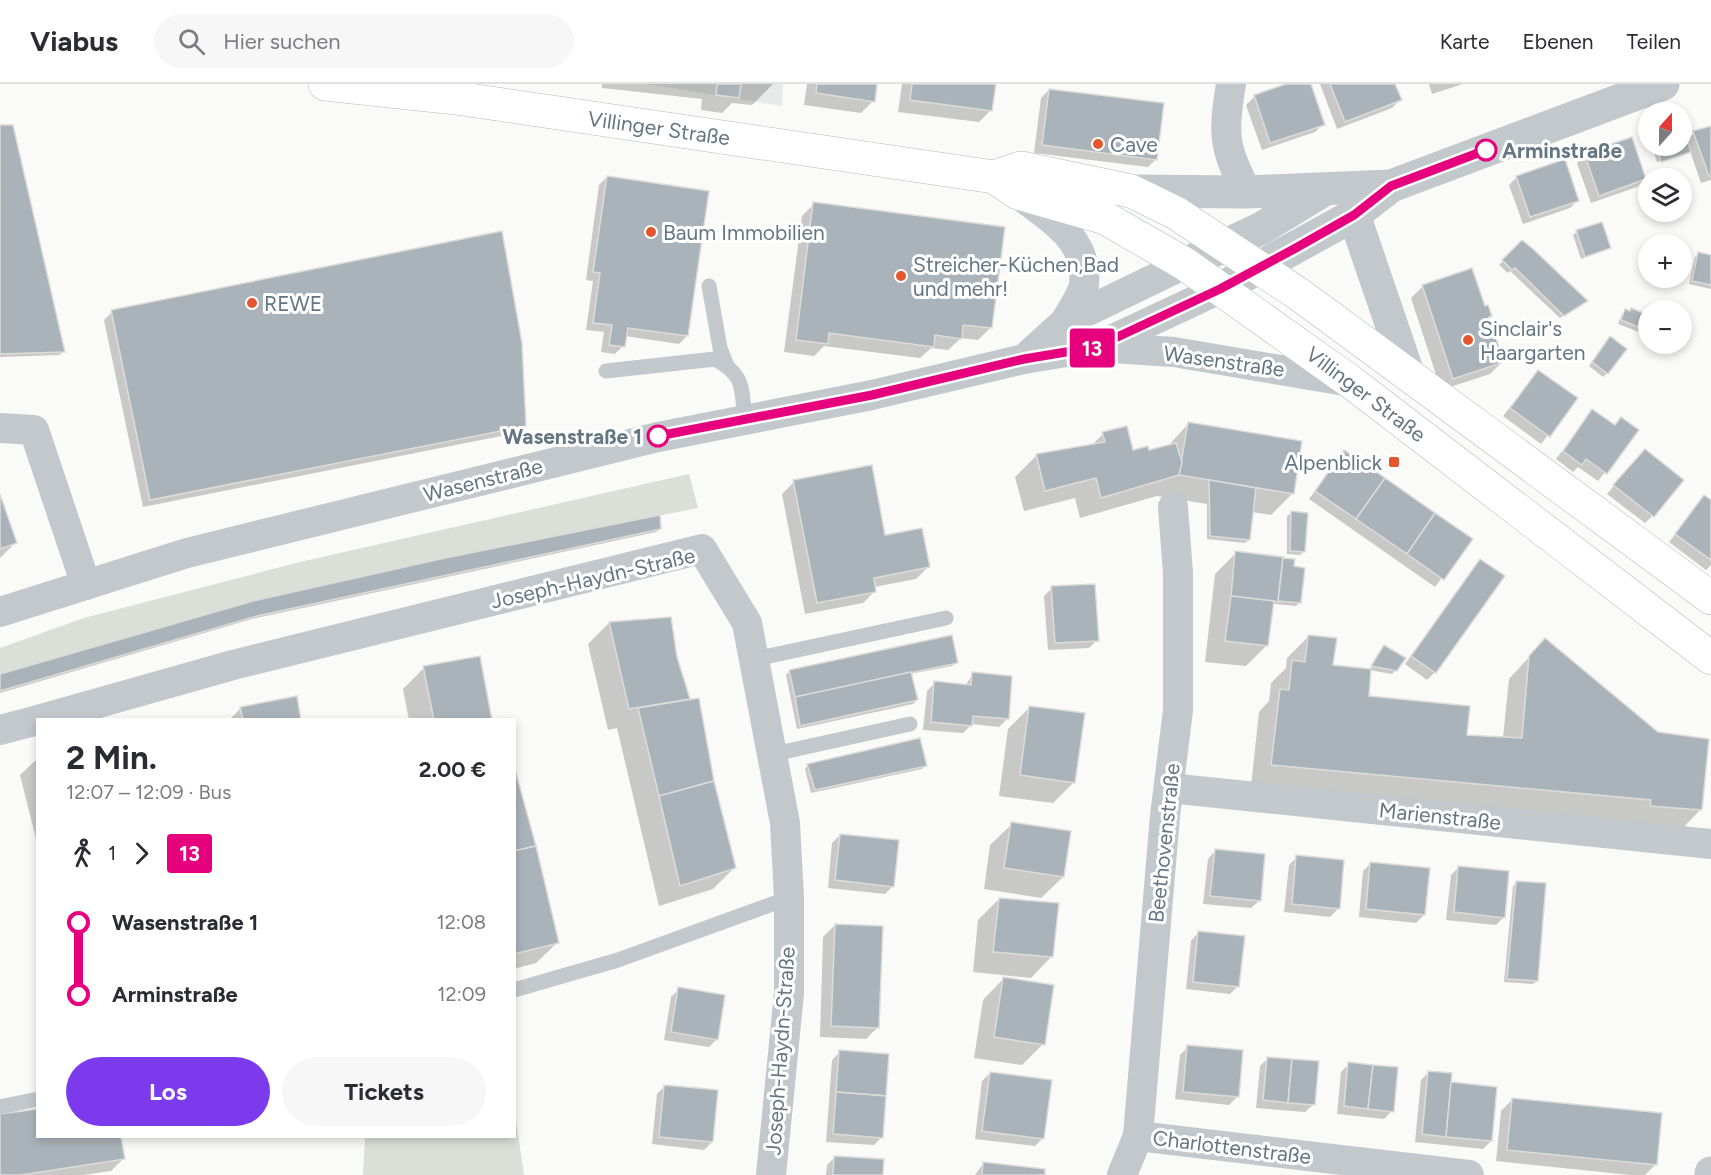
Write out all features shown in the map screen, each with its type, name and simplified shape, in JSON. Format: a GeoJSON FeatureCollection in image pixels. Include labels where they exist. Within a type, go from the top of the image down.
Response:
{"type":"FeatureCollection","features":[{"type":"Feature","properties":{"kind":"main road","name":"Villinger Straße"},"geometry":{"type":"LineString","coordinates":[[325,84],[457,91],[1006,185],[1105,218],[1185,264],[1351,382],[1711,657]]}},
{"type":"Feature","properties":{"kind":"main road","name":"Villinger Straße"},"geometry":{"type":"LineString","coordinates":[[1006,185],[1021,168],[1131,191],[1176,213],[1226,244],[1300,296],[1711,598]]}},
{"type":"Feature","properties":{"kind":"street"},"geometry":{"type":"LineString","coordinates":[[1220,289],[1354,215],[1391,186],[1663,84]]}},
{"type":"Feature","properties":{"kind":"street"},"geometry":{"type":"LineString","coordinates":[[1231,85],[1225,126],[1231,162],[1247,192]]}},
{"type":"Feature","properties":{"kind":"street","name":"Wasenstraße"},"geometry":{"type":"LineString","coordinates":[[1006,185],[1071,235],[1079,247],[1084,285],[1065,322]]}},
{"type":"Feature","properties":{"kind":"street"},"geometry":{"type":"LineString","coordinates":[[1131,191],[1247,192],[1391,186]]}},
{"type":"Feature","properties":{"kind":"street"},"geometry":{"type":"LineString","coordinates":[[1185,264],[1260,229],[1328,187]]}},
{"type":"Feature","properties":{"kind":"street"},"geometry":{"type":"LineString","coordinates":[[1354,215],[1409,376]]}},
{"type":"Feature","properties":{"kind":"street","name":"Wasenstraße"},"geometry":{"type":"LineString","coordinates":[[1024,359],[1065,322],[1185,264]]}},
{"type":"Feature","properties":{"kind":"street","name":"Wasenstraße"},"geometry":{"type":"LineString","coordinates":[[1096,347],[1220,289]]}},
{"type":"Feature","properties":{"kind":"street","name":"Wasenstraße"},"geometry":{"type":"LineString","coordinates":[[0,612],[198,550],[658,436],[872,395],[1024,359],[1096,347],[1174,352],[1351,382]]}},
{"type":"Feature","properties":{"kind":"street"},"geometry":{"type":"LineString","coordinates":[[0,428],[34,430],[86,585]]}},
{"type":"Feature","properties":{"kind":"street","name":"Beethovenstraße"},"geometry":{"type":"LineString","coordinates":[[1122,1175],[1138,1136],[1178,710],[1178,573],[1173,507]]}},
{"type":"Feature","properties":{"kind":"street","name":"Joseph-Haydn-Straße"},"geometry":{"type":"LineString","coordinates":[[45,718],[244,663],[702,549],[747,623],[774,754],[785,823],[789,898],[789,993],[771,1175]]}},
{"type":"Feature","properties":{"kind":"street","name":"Joseph-Haydn-Straße"},"geometry":{"type":"LineString","coordinates":[[0,730],[36,721]]}},
{"type":"Feature","properties":{"kind":"street","name":"Marienstraße"},"geometry":{"type":"LineString","coordinates":[[1169,788],[1711,844]]}},
{"type":"Feature","properties":{"kind":"street","name":"Charlottenstraße"},"geometry":{"type":"LineString","coordinates":[[1138,1136],[1469,1175]]}},
{"type":"Feature","properties":{"kind":"lane"},"geometry":{"type":"LineString","coordinates":[[710,286],[720,348],[727,366]]}},
{"type":"Feature","properties":{"kind":"lane"},"geometry":{"type":"LineString","coordinates":[[606,371],[715,359],[740,378],[746,420]]}},
{"type":"Feature","properties":{"kind":"lane"},"geometry":{"type":"LineString","coordinates":[[755,659],[946,618]]}},
{"type":"Feature","properties":{"kind":"lane"},"geometry":{"type":"LineString","coordinates":[[774,754],[910,724]]}},
{"type":"Feature","properties":{"kind":"lane"},"geometry":{"type":"LineString","coordinates":[[516,989],[618,960],[789,898]]}},
{"type":"Feature","properties":{"kind":"lane"},"geometry":{"type":"LineString","coordinates":[[0,1107],[36,1099]]}},
{"type":"Feature","properties":{"kind":"shaded area"},"geometry":{"type":"Polygon","coordinates":[[[646,84],[783,84],[782,106],[646,84]]]}},
{"type":"Feature","properties":{"kind":"shaded area"},"geometry":{"type":"Polygon","coordinates":[[[689,474],[698,508],[445,558],[253,601],[0,674],[0,648],[84,618],[300,562],[689,474]]]}},
{"type":"Feature","properties":{"kind":"shaded area"},"geometry":{"type":"Polygon","coordinates":[[[516,1120],[524,1175],[363,1175],[365,1138],[516,1138],[516,1120]]]}},
{"type":"Feature","properties":{"kind":"building"},"geometry":{"type":"Polygon","coordinates":[[[717,84],[741,84],[739,98],[716,95],[717,84]]]}},
{"type":"Feature","properties":{"kind":"building"},"geometry":{"type":"Polygon","coordinates":[[[817,84],[877,84],[875,102],[816,93],[817,84]]]}},
{"type":"Feature","properties":{"kind":"building"},"geometry":{"type":"Polygon","coordinates":[[[912,84],[996,84],[992,111],[910,100],[912,84]]]}},
{"type":"Feature","properties":{"kind":"building"},"geometry":{"type":"Polygon","coordinates":[[[1286,84],[1311,84],[1325,125],[1270,143],[1254,95],[1286,84]]]}},
{"type":"Feature","properties":{"kind":"building"},"geometry":{"type":"Polygon","coordinates":[[[1330,84],[1395,84],[1402,100],[1345,122],[1330,84]]]}},
{"type":"Feature","properties":{"kind":"building"},"geometry":{"type":"Polygon","coordinates":[[[1049,89],[1164,103],[1157,160],[1042,145],[1049,89]]]}},
{"type":"Feature","properties":{"kind":"building"},"geometry":{"type":"Polygon","coordinates":[[[0,125],[13,125],[65,352],[0,354],[0,125]]]}},
{"type":"Feature","properties":{"kind":"building"},"geometry":{"type":"Polygon","coordinates":[[[1711,126],[1711,176],[1709,176],[1693,131],[1711,126]]]}},
{"type":"Feature","properties":{"kind":"building"},"geometry":{"type":"Polygon","coordinates":[[[1632,137],[1642,168],[1638,168],[1638,182],[1599,196],[1584,153],[1632,137]]]}},
{"type":"Feature","properties":{"kind":"building"},"geometry":{"type":"Polygon","coordinates":[[[1659,156],[1679,156],[1661,162],[1659,156]]]}},
{"type":"Feature","properties":{"kind":"building"},"geometry":{"type":"Polygon","coordinates":[[[1565,159],[1579,201],[1530,217],[1516,176],[1565,159]]]}},
{"type":"Feature","properties":{"kind":"building","name":"Baum Immobilien"},"geometry":{"type":"Polygon","coordinates":[[[607,176],[709,191],[688,336],[628,328],[625,347],[609,345],[612,325],[593,323],[600,273],[593,272],[607,176]]]}},
{"type":"Feature","properties":{"kind":"building","name":"Streicher-Küchen,Bad und mehr!"},"geometry":{"type":"Polygon","coordinates":[[[813,202],[1005,227],[992,328],[963,325],[962,339],[935,335],[934,347],[829,333],[828,344],[796,340],[813,202]]]}},
{"type":"Feature","properties":{"kind":"building"},"geometry":{"type":"Polygon","coordinates":[[[1602,222],[1611,248],[1585,257],[1576,230],[1602,222]]]}},
{"type":"Feature","properties":{"kind":"building"},"geometry":{"type":"Polygon","coordinates":[[[502,231],[522,343],[526,426],[150,500],[111,310],[502,231]]]}},
{"type":"Feature","properties":{"kind":"building"},"geometry":{"type":"Polygon","coordinates":[[[1522,240],[1588,301],[1564,316],[1515,268],[1512,270],[1502,260],[1522,240]]]}},
{"type":"Feature","properties":{"kind":"building"},"geometry":{"type":"Polygon","coordinates":[[[1698,252],[1711,255],[1711,285],[1692,281],[1698,252]]]}},
{"type":"Feature","properties":{"kind":"building","name":"Sinclair's Haargarten"},"geometry":{"type":"Polygon","coordinates":[[[1472,268],[1485,306],[1488,305],[1492,316],[1489,317],[1504,362],[1453,379],[1422,285],[1472,268]]]}},
{"type":"Feature","properties":{"kind":"building"},"geometry":{"type":"Polygon","coordinates":[[[1631,308],[1638,311],[1638,327],[1621,320],[1625,309],[1630,311],[1631,308]]]}},
{"type":"Feature","properties":{"kind":"building"},"geometry":{"type":"Polygon","coordinates":[[[1610,336],[1627,349],[1608,374],[1592,362],[1610,336]]]}},
{"type":"Feature","properties":{"kind":"building"},"geometry":{"type":"Polygon","coordinates":[[[1538,370],[1578,398],[1550,437],[1510,408],[1538,370]]]}},
{"type":"Feature","properties":{"kind":"building"},"geometry":{"type":"Polygon","coordinates":[[[1592,409],[1615,425],[1621,417],[1639,430],[1607,474],[1586,459],[1582,465],[1563,451],[1592,409]]]}},
{"type":"Feature","properties":{"kind":"building"},"geometry":{"type":"Polygon","coordinates":[[[1188,422],[1302,441],[1294,494],[1179,475],[1188,422]]]}},
{"type":"Feature","properties":{"kind":"building"},"geometry":{"type":"Polygon","coordinates":[[[1127,426],[1133,450],[1148,446],[1149,450],[1176,443],[1182,462],[1179,475],[1101,498],[1096,478],[1045,491],[1036,454],[1105,442],[1102,432],[1127,426]]]}},
{"type":"Feature","properties":{"kind":"building"},"geometry":{"type":"Polygon","coordinates":[[[1645,449],[1684,480],[1654,517],[1613,485],[1645,449]]]}},
{"type":"Feature","properties":{"kind":"building"},"geometry":{"type":"Polygon","coordinates":[[[1344,450],[1385,478],[1356,519],[1315,491],[1344,450]]]}},
{"type":"Feature","properties":{"kind":"building"},"geometry":{"type":"Polygon","coordinates":[[[872,465],[885,535],[922,528],[930,567],[874,578],[876,592],[817,603],[793,480],[872,465]]]}},
{"type":"Feature","properties":{"kind":"building"},"geometry":{"type":"Polygon","coordinates":[[[1385,478],[1435,513],[1407,554],[1356,519],[1385,478]]]}},
{"type":"Feature","properties":{"kind":"building"},"geometry":{"type":"Polygon","coordinates":[[[1209,480],[1256,488],[1250,540],[1210,536],[1209,480]]]}},
{"type":"Feature","properties":{"kind":"building"},"geometry":{"type":"Polygon","coordinates":[[[0,494],[17,543],[0,549],[0,494]]]}},
{"type":"Feature","properties":{"kind":"building"},"geometry":{"type":"Polygon","coordinates":[[[1704,495],[1711,500],[1711,560],[1675,534],[1704,495]]]}},
{"type":"Feature","properties":{"kind":"building"},"geometry":{"type":"Polygon","coordinates":[[[1291,511],[1308,513],[1305,552],[1290,551],[1291,511]]]}},
{"type":"Feature","properties":{"kind":"building"},"geometry":{"type":"Polygon","coordinates":[[[1435,513],[1473,539],[1444,580],[1407,554],[1435,513]]]}},
{"type":"Feature","properties":{"kind":"building"},"geometry":{"type":"Polygon","coordinates":[[[660,515],[661,529],[257,616],[0,691],[0,674],[253,601],[445,558],[660,515]]]}},
{"type":"Feature","properties":{"kind":"building"},"geometry":{"type":"Polygon","coordinates":[[[1235,551],[1283,557],[1278,602],[1231,596],[1235,551]]]}},
{"type":"Feature","properties":{"kind":"building"},"geometry":{"type":"Polygon","coordinates":[[[1283,558],[1295,559],[1294,566],[1305,568],[1301,603],[1278,601],[1283,558]]]}},
{"type":"Feature","properties":{"kind":"building"},"geometry":{"type":"Polygon","coordinates":[[[1480,559],[1505,576],[1436,673],[1411,656],[1480,559]]]}},
{"type":"Feature","properties":{"kind":"building"},"geometry":{"type":"Polygon","coordinates":[[[1095,584],[1099,641],[1055,643],[1051,586],[1095,584]]]}},
{"type":"Feature","properties":{"kind":"building"},"geometry":{"type":"Polygon","coordinates":[[[1231,596],[1274,601],[1268,646],[1225,641],[1231,596]]]}},
{"type":"Feature","properties":{"kind":"building"},"geometry":{"type":"Polygon","coordinates":[[[671,617],[677,657],[690,699],[629,709],[609,622],[671,617]]]}},
{"type":"Feature","properties":{"kind":"building"},"geometry":{"type":"Polygon","coordinates":[[[952,635],[958,663],[795,697],[789,670],[952,635]]]}},
{"type":"Feature","properties":{"kind":"building"},"geometry":{"type":"Polygon","coordinates":[[[1308,635],[1337,638],[1333,665],[1371,669],[1369,696],[1470,706],[1467,735],[1522,738],[1529,656],[1545,638],[1658,732],[1709,739],[1702,810],[1650,806],[1651,800],[1271,765],[1280,689],[1289,690],[1292,660],[1305,662],[1308,635]]]}},
{"type":"Feature","properties":{"kind":"building"},"geometry":{"type":"Polygon","coordinates":[[[1384,645],[1406,658],[1397,671],[1371,666],[1384,645]]]}},
{"type":"Feature","properties":{"kind":"building"},"geometry":{"type":"Polygon","coordinates":[[[480,656],[492,718],[434,718],[423,666],[480,656]]]}},
{"type":"Feature","properties":{"kind":"building"},"geometry":{"type":"Polygon","coordinates":[[[911,672],[918,700],[800,726],[795,697],[911,672]]]}},
{"type":"Feature","properties":{"kind":"building"},"geometry":{"type":"Polygon","coordinates":[[[972,672],[1012,676],[1009,719],[973,716],[972,726],[931,722],[934,681],[971,685],[972,672]]]}},
{"type":"Feature","properties":{"kind":"building"},"geometry":{"type":"Polygon","coordinates":[[[297,696],[301,718],[243,718],[240,707],[297,696]]]}},
{"type":"Feature","properties":{"kind":"building"},"geometry":{"type":"Polygon","coordinates":[[[699,698],[714,781],[659,796],[638,708],[699,698]]]}},
{"type":"Feature","properties":{"kind":"building"},"geometry":{"type":"Polygon","coordinates":[[[1029,706],[1085,713],[1075,783],[1020,775],[1029,706]]]}},
{"type":"Feature","properties":{"kind":"building"},"geometry":{"type":"Polygon","coordinates":[[[920,738],[927,766],[815,790],[807,764],[920,738]]]}},
{"type":"Feature","properties":{"kind":"building"},"geometry":{"type":"Polygon","coordinates":[[[516,773],[536,846],[516,851],[516,773]]]}},
{"type":"Feature","properties":{"kind":"building"},"geometry":{"type":"Polygon","coordinates":[[[714,781],[736,868],[680,886],[659,796],[714,781]]]}},
{"type":"Feature","properties":{"kind":"building"},"geometry":{"type":"Polygon","coordinates":[[[1011,822],[1071,831],[1064,877],[1004,868],[1011,822]]]}},
{"type":"Feature","properties":{"kind":"building"},"geometry":{"type":"Polygon","coordinates":[[[840,834],[899,840],[894,887],[835,880],[840,834]]]}},
{"type":"Feature","properties":{"kind":"building"},"geometry":{"type":"Polygon","coordinates":[[[536,846],[559,943],[516,954],[516,851],[536,846]]]}},
{"type":"Feature","properties":{"kind":"building"},"geometry":{"type":"Polygon","coordinates":[[[1215,849],[1265,854],[1261,901],[1210,896],[1215,849]]]}},
{"type":"Feature","properties":{"kind":"building"},"geometry":{"type":"Polygon","coordinates":[[[1296,855],[1344,860],[1340,909],[1292,904],[1296,855]]]}},
{"type":"Feature","properties":{"kind":"building"},"geometry":{"type":"Polygon","coordinates":[[[1370,862],[1430,868],[1425,915],[1366,909],[1370,862]]]}},
{"type":"Feature","properties":{"kind":"building"},"geometry":{"type":"Polygon","coordinates":[[[1458,866],[1509,871],[1505,918],[1454,912],[1458,866]]]}},
{"type":"Feature","properties":{"kind":"building"},"geometry":{"type":"Polygon","coordinates":[[[1516,881],[1546,883],[1538,981],[1507,979],[1516,881]]]}},
{"type":"Feature","properties":{"kind":"building"},"geometry":{"type":"Polygon","coordinates":[[[999,898],[1059,903],[1053,957],[993,952],[999,898]]]}},
{"type":"Feature","properties":{"kind":"building"},"geometry":{"type":"Polygon","coordinates":[[[835,924],[883,926],[879,1028],[831,1026],[835,924]]]}},
{"type":"Feature","properties":{"kind":"building"},"geometry":{"type":"Polygon","coordinates":[[[1198,931],[1245,936],[1239,987],[1193,982],[1198,931]]]}},
{"type":"Feature","properties":{"kind":"building"},"geometry":{"type":"Polygon","coordinates":[[[1003,977],[1054,985],[1045,1045],[994,1037],[1003,977]]]}},
{"type":"Feature","properties":{"kind":"building"},"geometry":{"type":"Polygon","coordinates":[[[678,987],[725,995],[718,1040],[671,1032],[678,987]]]}},
{"type":"Feature","properties":{"kind":"building"},"geometry":{"type":"Polygon","coordinates":[[[1187,1045],[1243,1050],[1239,1097],[1183,1092],[1187,1045]]]}},
{"type":"Feature","properties":{"kind":"building"},"geometry":{"type":"Polygon","coordinates":[[[839,1050],[889,1054],[886,1096],[836,1092],[839,1050]]]}},
{"type":"Feature","properties":{"kind":"building"},"geometry":{"type":"Polygon","coordinates":[[[1267,1057],[1292,1059],[1288,1103],[1263,1100],[1267,1057]]]}},
{"type":"Feature","properties":{"kind":"building"},"geometry":{"type":"Polygon","coordinates":[[[1292,1059],[1319,1061],[1315,1105],[1288,1103],[1292,1059]]]}},
{"type":"Feature","properties":{"kind":"building"},"geometry":{"type":"Polygon","coordinates":[[[1348,1062],[1373,1065],[1368,1109],[1344,1106],[1348,1062]]]}},
{"type":"Feature","properties":{"kind":"building"},"geometry":{"type":"Polygon","coordinates":[[[1373,1065],[1398,1067],[1394,1112],[1368,1109],[1373,1065]]]}},
{"type":"Feature","properties":{"kind":"building"},"geometry":{"type":"Polygon","coordinates":[[[1428,1071],[1452,1073],[1446,1137],[1422,1134],[1428,1071]]]}},
{"type":"Feature","properties":{"kind":"building"},"geometry":{"type":"Polygon","coordinates":[[[990,1072],[1052,1080],[1044,1139],[982,1131],[990,1072]]]}},
{"type":"Feature","properties":{"kind":"building"},"geometry":{"type":"Polygon","coordinates":[[[1451,1082],[1497,1087],[1492,1141],[1446,1137],[1451,1082]]]}},
{"type":"Feature","properties":{"kind":"building"},"geometry":{"type":"Polygon","coordinates":[[[664,1085],[718,1090],[713,1142],[659,1137],[664,1085]]]}},
{"type":"Feature","properties":{"kind":"building"},"geometry":{"type":"Polygon","coordinates":[[[836,1092],[886,1096],[883,1138],[833,1134],[836,1092]]]}},
{"type":"Feature","properties":{"kind":"building"},"geometry":{"type":"Polygon","coordinates":[[[1512,1098],[1662,1113],[1657,1165],[1507,1150],[1512,1098]]]}},
{"type":"Feature","properties":{"kind":"building"},"geometry":{"type":"Polygon","coordinates":[[[36,1109],[36,1138],[121,1138],[125,1159],[21,1175],[0,1175],[0,1114],[36,1109]]]}},
{"type":"Feature","properties":{"kind":"building"},"geometry":{"type":"Polygon","coordinates":[[[834,1156],[884,1159],[883,1175],[833,1175],[834,1156]]]}},
{"type":"Feature","properties":{"kind":"building"},"geometry":{"type":"Polygon","coordinates":[[[983,1162],[1045,1169],[1045,1175],[982,1175],[983,1162]]]}},
{"type":"Feature","properties":{"kind":"bus line","name":"13"},"geometry":{"type":"LineString","coordinates":[[658,436],[872,395],[1024,359],[1096,347],[1183,304],[1220,289],[1294,249],[1354,215],[1391,186],[1486,150]]}},
{"type":"Feature","properties":{"kind":"place","name":"Cave"},"geometry":{"type":"Point","coordinates":[1098,144]}},
{"type":"Feature","properties":{"kind":"place","name":"Arminstraße"},"geometry":{"type":"Point","coordinates":[1486,150]}},
{"type":"Feature","properties":{"kind":"place","name":"Baum Immobilien"},"geometry":{"type":"Point","coordinates":[651,232]}},
{"type":"Feature","properties":{"kind":"place","name":"Streicher-Küchen,Bad und mehr!"},"geometry":{"type":"Point","coordinates":[901,276]}},
{"type":"Feature","properties":{"kind":"place","name":"REWE"},"geometry":{"type":"Point","coordinates":[252,303]}},
{"type":"Feature","properties":{"kind":"place","name":"Sinclair's Haargarten"},"geometry":{"type":"Point","coordinates":[1468,340]}},
{"type":"Feature","properties":{"kind":"place","name":"Wasenstraße 1"},"geometry":{"type":"Point","coordinates":[658,436]}},
{"type":"Feature","properties":{"kind":"place","name":"Alpenblick"},"geometry":{"type":"Point","coordinates":[1394,462]}}]}
